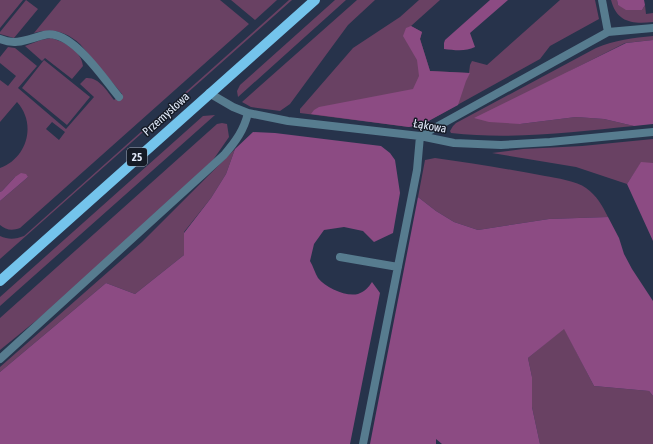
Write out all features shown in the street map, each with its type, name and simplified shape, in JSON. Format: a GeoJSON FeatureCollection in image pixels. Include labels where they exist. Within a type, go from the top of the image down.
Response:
{"type":"FeatureCollection","features":[{"type":"Feature","properties":{"kind":"main road","name":"Przemysłowa"},"geometry":{"type":"LineString","coordinates":[[0,281],[315,0]]}},
{"type":"Feature","properties":{"kind":"street"},"geometry":{"type":"LineString","coordinates":[[602,0],[608,32]]}},
{"type":"Feature","properties":{"kind":"street"},"geometry":{"type":"LineString","coordinates":[[363,444],[417,170],[420,136],[608,32],[653,28]]}},
{"type":"Feature","properties":{"kind":"street"},"geometry":{"type":"LineString","coordinates":[[0,39],[13,43],[47,34],[63,37],[78,48],[119,97]]}},
{"type":"Feature","properties":{"kind":"street","name":"Łąkowa"},"geometry":{"type":"LineString","coordinates":[[210,93],[233,107],[288,121],[420,136],[454,142],[501,145],[653,132]]}},
{"type":"Feature","properties":{"kind":"street"},"geometry":{"type":"LineString","coordinates":[[0,359],[224,155],[245,125],[248,112]]}},
{"type":"Feature","properties":{"kind":"street"},"geometry":{"type":"LineString","coordinates":[[340,257],[398,267]]}},
{"type":"Feature","properties":{"kind":"shaded area"},"geometry":{"type":"Polygon","coordinates":[[[0,0],[23,0],[0,28],[0,0]]]}},
{"type":"Feature","properties":{"kind":"shaded area"},"geometry":{"type":"Polygon","coordinates":[[[26,0],[38,9],[14,38],[0,34],[0,32],[26,0]]]}},
{"type":"Feature","properties":{"kind":"shaded area"},"geometry":{"type":"Polygon","coordinates":[[[61,0],[220,0],[249,24],[20,228],[9,230],[0,225],[0,201],[28,177],[15,177],[0,192],[0,168],[17,157],[23,149],[28,130],[27,120],[17,102],[0,122],[0,80],[8,86],[16,76],[0,63],[0,57],[8,47],[15,48],[37,66],[18,88],[66,129],[94,97],[80,84],[86,78],[91,78],[99,82],[114,100],[122,94],[75,40],[64,33],[46,31],[34,33],[61,0]],[[52,122],[46,129],[59,140],[65,132],[52,122]]]}},
{"type":"Feature","properties":{"kind":"shaded area"},"geometry":{"type":"Polygon","coordinates":[[[231,0],[277,0],[255,20],[231,0]]]}},
{"type":"Feature","properties":{"kind":"shaded area"},"geometry":{"type":"Polygon","coordinates":[[[289,0],[292,0],[0,259],[0,236],[12,239],[24,236],[289,0]]]}},
{"type":"Feature","properties":{"kind":"shaded area"},"geometry":{"type":"Polygon","coordinates":[[[335,0],[346,0],[238,97],[237,91],[240,85],[335,0]]]}},
{"type":"Feature","properties":{"kind":"shaded area"},"geometry":{"type":"Polygon","coordinates":[[[357,0],[375,0],[348,25],[290,104],[280,111],[251,107],[242,102],[357,0]]]}},
{"type":"Feature","properties":{"kind":"shaded area"},"geometry":{"type":"Polygon","coordinates":[[[419,0],[440,0],[411,26],[422,32],[420,39],[430,71],[469,73],[472,61],[487,65],[560,0],[595,0],[599,19],[550,46],[540,59],[423,124],[409,127],[300,113],[300,109],[353,48],[400,17],[419,0]]]}},
{"type":"Feature","properties":{"kind":"shaded area"},"geometry":{"type":"Polygon","coordinates":[[[490,0],[508,0],[470,33],[475,47],[463,50],[444,49],[445,40],[490,0]]]}},
{"type":"Feature","properties":{"kind":"shaded area"},"geometry":{"type":"Polygon","coordinates":[[[611,0],[617,0],[618,5],[642,10],[645,5],[646,14],[653,13],[653,22],[639,23],[622,18],[617,13],[611,0]]]}},
{"type":"Feature","properties":{"kind":"shaded area"},"geometry":{"type":"Polygon","coordinates":[[[617,0],[644,0],[645,5],[642,10],[626,10],[618,5],[617,0]]]}},
{"type":"Feature","properties":{"kind":"shaded area"},"geometry":{"type":"Polygon","coordinates":[[[411,26],[422,32],[420,39],[430,71],[470,73],[458,105],[423,124],[409,127],[311,114],[319,107],[413,89],[419,76],[417,60],[403,36],[406,28],[411,26]]]}},
{"type":"Feature","properties":{"kind":"shaded area"},"geometry":{"type":"Polygon","coordinates":[[[653,36],[653,40],[625,43],[570,71],[520,124],[576,117],[604,119],[634,126],[565,133],[497,136],[451,133],[450,131],[456,123],[596,48],[617,41],[653,36]]]}},
{"type":"Feature","properties":{"kind":"shaded area"},"geometry":{"type":"Polygon","coordinates":[[[51,38],[67,44],[76,51],[82,60],[83,66],[72,79],[45,58],[42,61],[25,46],[51,38]]]}},
{"type":"Feature","properties":{"kind":"shaded area"},"geometry":{"type":"Polygon","coordinates":[[[653,40],[653,124],[634,126],[604,119],[576,117],[520,124],[489,122],[474,118],[626,43],[653,40]]]}},
{"type":"Feature","properties":{"kind":"shaded area"},"geometry":{"type":"Polygon","coordinates":[[[44,60],[90,97],[67,125],[22,88],[44,60]]]}},
{"type":"Feature","properties":{"kind":"shaded area"},"geometry":{"type":"Polygon","coordinates":[[[215,115],[0,306],[0,297],[203,116],[215,115]]]}},
{"type":"Feature","properties":{"kind":"shaded area"},"geometry":{"type":"Polygon","coordinates":[[[217,124],[227,124],[229,137],[213,160],[75,289],[0,350],[0,318],[217,124]]]}},
{"type":"Feature","properties":{"kind":"shaded area"},"geometry":{"type":"Polygon","coordinates":[[[253,132],[275,133],[381,146],[390,153],[395,160],[400,193],[393,233],[374,242],[363,231],[344,227],[324,230],[314,244],[310,261],[318,278],[336,291],[353,295],[358,294],[366,289],[372,282],[380,293],[350,444],[0,444],[0,372],[106,283],[135,294],[184,255],[184,233],[211,198],[226,174],[235,149],[253,132]]]}},
{"type":"Feature","properties":{"kind":"shaded area"},"geometry":{"type":"Polygon","coordinates":[[[653,139],[653,163],[641,163],[627,184],[576,167],[492,153],[523,149],[582,146],[653,139]]]}},
{"type":"Feature","properties":{"kind":"shaded area"},"geometry":{"type":"Polygon","coordinates":[[[235,149],[226,174],[211,198],[184,232],[184,255],[135,294],[106,283],[0,372],[0,367],[142,242],[235,149]]]}},
{"type":"Feature","properties":{"kind":"shaded area"},"geometry":{"type":"Polygon","coordinates":[[[435,158],[517,171],[577,183],[593,194],[608,217],[549,219],[478,230],[454,222],[436,211],[418,197],[425,160],[435,158]]]}},
{"type":"Feature","properties":{"kind":"shaded area"},"geometry":{"type":"Polygon","coordinates":[[[641,162],[653,163],[653,241],[627,184],[641,162]]]}},
{"type":"Feature","properties":{"kind":"shaded area"},"geometry":{"type":"Polygon","coordinates":[[[21,173],[26,174],[28,177],[0,201],[0,192],[21,173]]]}},
{"type":"Feature","properties":{"kind":"shaded area"},"geometry":{"type":"Polygon","coordinates":[[[418,197],[436,211],[454,222],[478,230],[549,219],[608,217],[632,269],[653,301],[653,396],[649,391],[594,386],[564,329],[528,358],[532,377],[532,407],[540,444],[442,444],[436,439],[436,444],[370,444],[418,197]]]}},
{"type":"Feature","properties":{"kind":"shaded area"},"geometry":{"type":"Polygon","coordinates":[[[564,328],[594,386],[649,391],[653,396],[653,444],[540,444],[532,407],[532,377],[528,358],[564,328]]]}}]}
